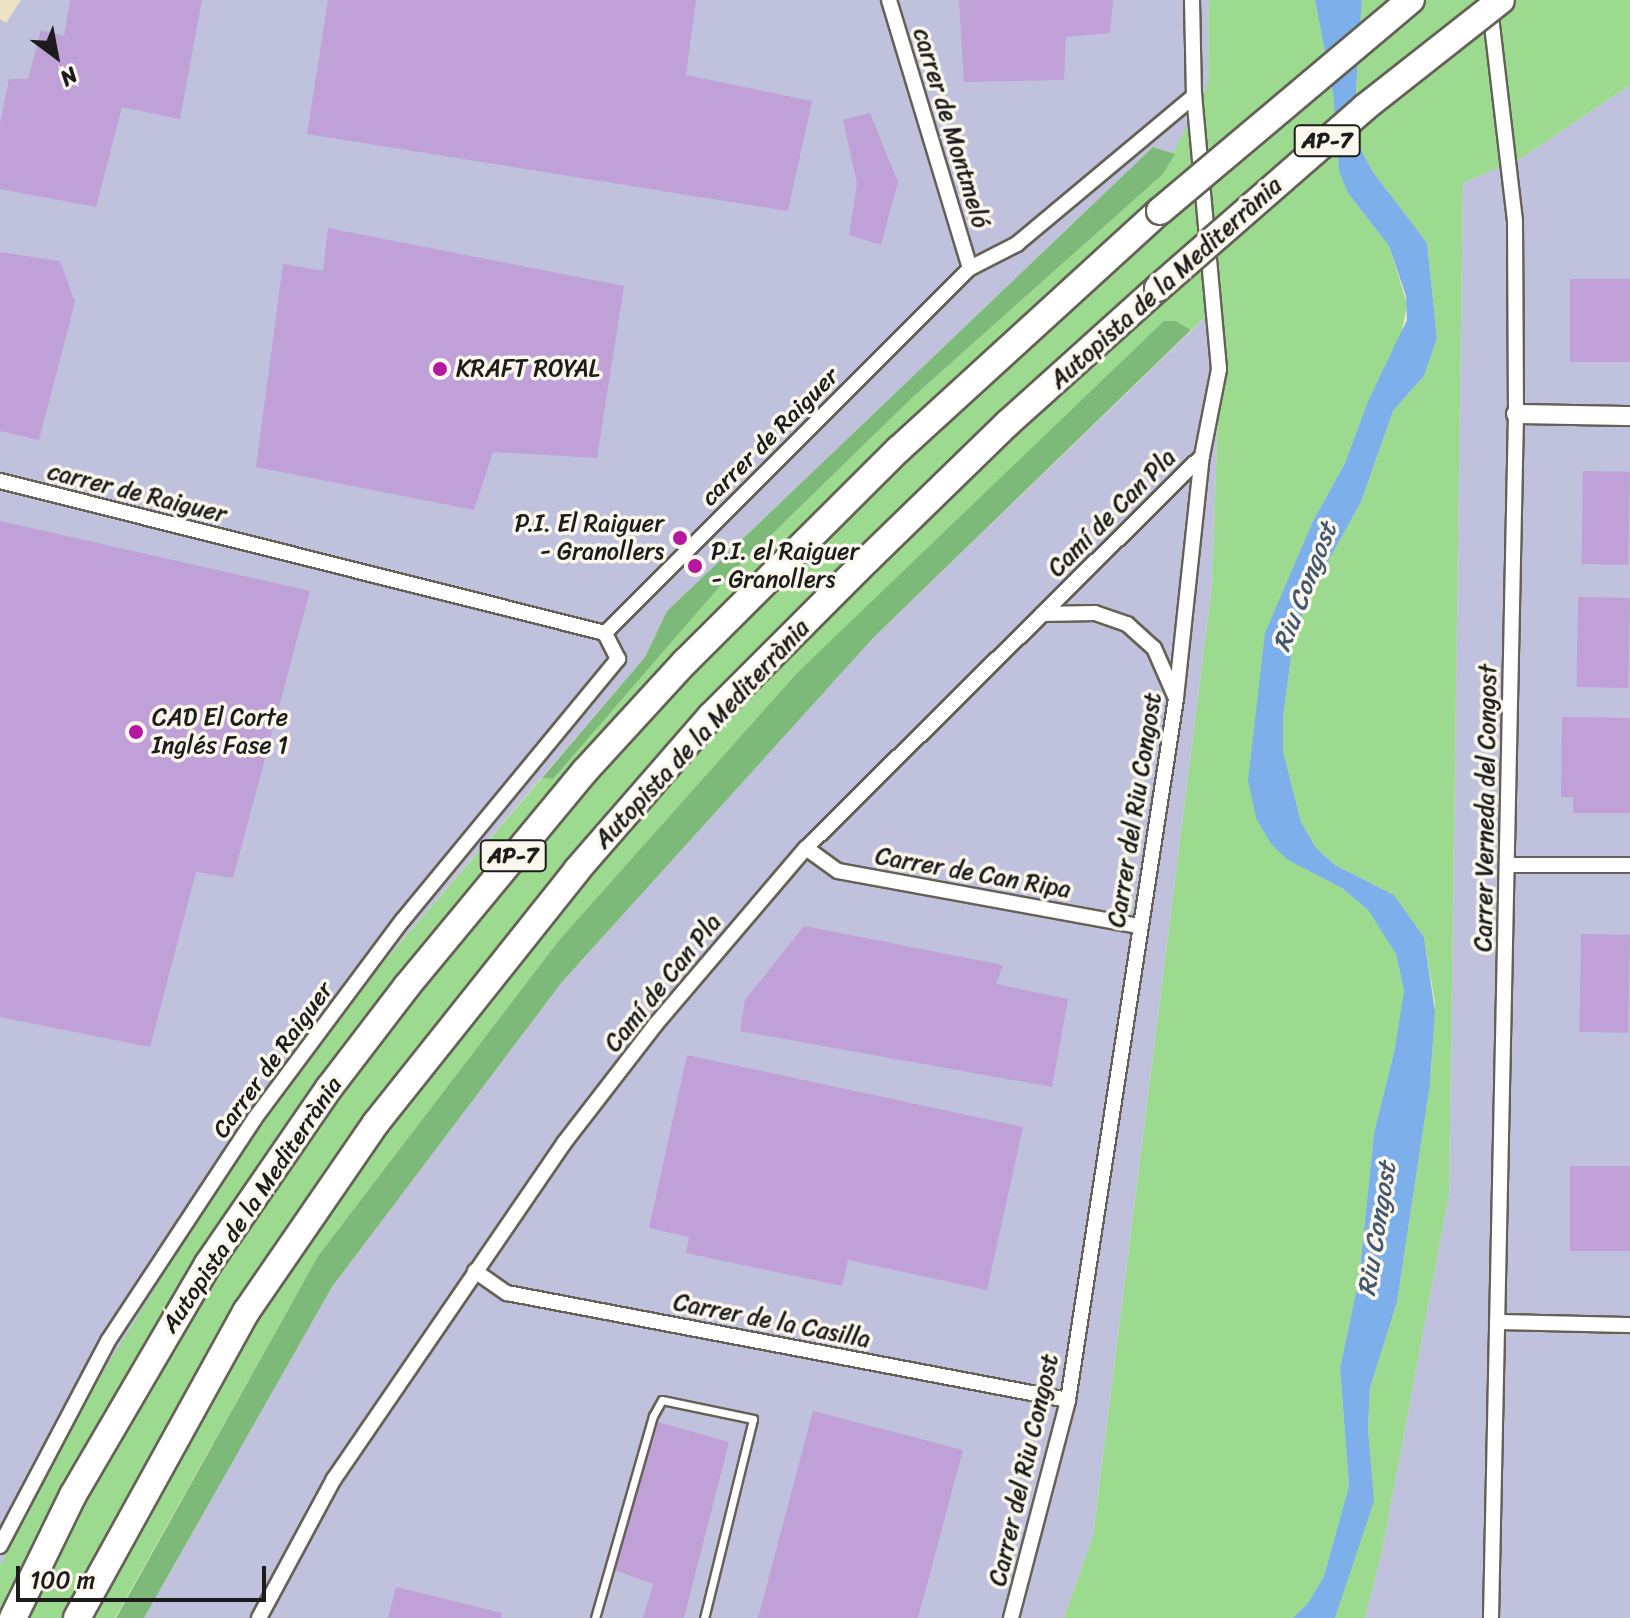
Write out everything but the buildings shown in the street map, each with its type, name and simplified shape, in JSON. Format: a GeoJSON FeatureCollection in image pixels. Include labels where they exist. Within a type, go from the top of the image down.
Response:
{"type":"FeatureCollection","features":[{"type":"Feature","properties":{"kind":"highway","name":"Autopista de la Mediterrània"},"geometry":{"type":"LineString","coordinates":[[13,1618],[73,1495],[208,1264],[329,1088],[417,973],[585,771],[768,577],[899,449],[1160,211],[1411,0]]}},
{"type":"Feature","properties":{"kind":"highway","name":"Autopista de la Mediterrània"},"geometry":{"type":"LineString","coordinates":[[77,1618],[246,1312],[376,1123],[577,870],[711,716],[1008,423],[1364,108],[1501,0]]}},
{"type":"Feature","properties":{"kind":"street","name":"carrer de Montmeló"},"geometry":{"type":"LineString","coordinates":[[889,0],[970,268]]}},
{"type":"Feature","properties":{"kind":"street","name":"Carrer del Riu Congost"},"geometry":{"type":"LineString","coordinates":[[1011,1618],[1068,1400],[1176,698],[1202,456],[1219,369],[1194,96],[1192,0]]}},
{"type":"Feature","properties":{"kind":"street","name":"Carrer Verneda del Congost"},"geometry":{"type":"LineString","coordinates":[[1489,0],[1515,221],[1516,414],[1491,1618]]}},
{"type":"Feature","properties":{"kind":"street","name":"carrer de Raiguer"},"geometry":{"type":"LineString","coordinates":[[0,481],[605,633],[970,268],[1017,244],[1194,96]]}},
{"type":"Feature","properties":{"kind":"street"},"geometry":{"type":"LineString","coordinates":[[1516,414],[1630,416]]}},
{"type":"Feature","properties":{"kind":"street","name":"Camí de Can Pla"},"geometry":{"type":"LineString","coordinates":[[259,1618],[334,1479],[564,1143],[647,1036],[806,848],[1202,456]]}},
{"type":"Feature","properties":{"kind":"street"},"geometry":{"type":"LineString","coordinates":[[1042,614],[1095,613],[1127,624],[1154,648],[1176,698]]}},
{"type":"Feature","properties":{"kind":"street","name":"Carrer de Raiguer"},"geometry":{"type":"LineString","coordinates":[[0,1546],[108,1341],[255,1118],[402,921],[618,659],[605,633]]}},
{"type":"Feature","properties":{"kind":"street","name":"Carrer de Can Ripa"},"geometry":{"type":"LineString","coordinates":[[806,848],[838,871],[1139,926]]}},
{"type":"Feature","properties":{"kind":"street"},"geometry":{"type":"LineString","coordinates":[[1507,865],[1630,865]]}},
{"type":"Feature","properties":{"kind":"street","name":"Carrer de la Casilla"},"geometry":{"type":"LineString","coordinates":[[475,1271],[507,1293],[1068,1400]]}},
{"type":"Feature","properties":{"kind":"street"},"geometry":{"type":"LineString","coordinates":[[1497,1322],[1630,1325]]}},
{"type":"Feature","properties":{"kind":"lane"},"geometry":{"type":"LineString","coordinates":[[595,1618],[653,1416],[662,1400],[753,1419],[704,1618]]}},
{"type":"Feature","properties":{"kind":"shaded area"},"geometry":{"type":"Polygon","coordinates":[[[21,0],[1209,0],[1208,85],[1175,154],[1153,147],[667,611],[645,657],[381,965],[227,1172],[0,1566],[0,19],[6,23],[21,0]]]}},
{"type":"Feature","properties":{"kind":"shaded area"},"geometry":{"type":"Polygon","coordinates":[[[1630,85],[1630,1618],[1365,1618],[1382,1551],[1449,1194],[1463,183],[1523,157],[1630,85]]]}},
{"type":"Feature","properties":{"kind":"shaded area"},"geometry":{"type":"Polygon","coordinates":[[[1222,301],[1212,586],[1093,1536],[1064,1618],[144,1618],[332,1287],[562,982],[874,637],[1222,301]]]}},
{"type":"Feature","properties":{"kind":"green space"},"geometry":{"type":"Polygon","coordinates":[[[1209,0],[1315,0],[1333,94],[1339,172],[1348,193],[1389,246],[1407,304],[1401,335],[1368,401],[1345,463],[1313,521],[1276,608],[1263,657],[1254,730],[1300,866],[1342,888],[1368,910],[1396,954],[1404,991],[1397,1040],[1374,1133],[1359,1278],[1340,1368],[1349,1486],[1324,1576],[1308,1603],[1293,1618],[1064,1618],[1093,1536],[1212,586],[1222,302],[1191,330],[1176,321],[797,673],[560,939],[318,1256],[115,1618],[0,1618],[0,1566],[98,1380],[227,1172],[381,965],[542,778],[553,779],[728,577],[914,396],[1162,175],[1208,85],[1209,0]]]}},
{"type":"Feature","properties":{"kind":"green space"},"geometry":{"type":"Polygon","coordinates":[[[1362,0],[1630,0],[1630,85],[1523,157],[1463,183],[1449,1194],[1382,1551],[1365,1618],[1335,1618],[1373,1501],[1368,1429],[1370,1388],[1397,1302],[1431,1076],[1435,1003],[1424,937],[1394,895],[1335,865],[1316,848],[1301,822],[1283,751],[1283,718],[1294,634],[1316,583],[1361,502],[1393,411],[1424,376],[1437,338],[1427,243],[1373,172],[1359,146],[1356,89],[1362,0]]]}},
{"type":"Feature","properties":{"kind":"green space"},"geometry":{"type":"Polygon","coordinates":[[[1153,147],[1175,154],[1162,175],[914,396],[728,577],[553,779],[542,778],[645,657],[667,611],[1153,147]]]}},
{"type":"Feature","properties":{"kind":"green space"},"geometry":{"type":"Polygon","coordinates":[[[1164,321],[1176,321],[1191,330],[874,637],[562,982],[332,1287],[144,1618],[116,1618],[318,1256],[560,939],[797,673],[1164,321]]]}},
{"type":"Feature","properties":{"kind":"water","name":"Riu Congost"},"geometry":{"type":"Polygon","coordinates":[[[1315,0],[1362,0],[1356,89],[1359,146],[1373,172],[1427,243],[1437,338],[1424,376],[1393,411],[1361,502],[1316,583],[1294,634],[1283,718],[1283,751],[1301,822],[1316,848],[1335,865],[1394,895],[1424,937],[1435,1012],[1430,1084],[1397,1302],[1370,1388],[1368,1429],[1374,1501],[1335,1618],[1293,1618],[1308,1603],[1324,1576],[1349,1486],[1340,1368],[1359,1278],[1374,1133],[1395,1048],[1404,991],[1396,954],[1368,910],[1342,888],[1288,860],[1271,844],[1256,818],[1248,780],[1265,633],[1313,521],[1345,463],[1368,401],[1407,320],[1406,296],[1389,246],[1348,193],[1339,172],[1333,94],[1315,0]]]}},
{"type":"Feature","properties":{"kind":"place","name":"KRAFT ROYAL"},"geometry":{"type":"Point","coordinates":[440,369]}},
{"type":"Feature","properties":{"kind":"place","name":"P.I. El Raiguer - Granollers"},"geometry":{"type":"Point","coordinates":[680,538]}},
{"type":"Feature","properties":{"kind":"place","name":"P.I. el Raiguer - Granollers"},"geometry":{"type":"Point","coordinates":[695,566]}},
{"type":"Feature","properties":{"kind":"place","name":"CAD El Corte Inglés Fase 1"},"geometry":{"type":"Point","coordinates":[136,732]}}]}
